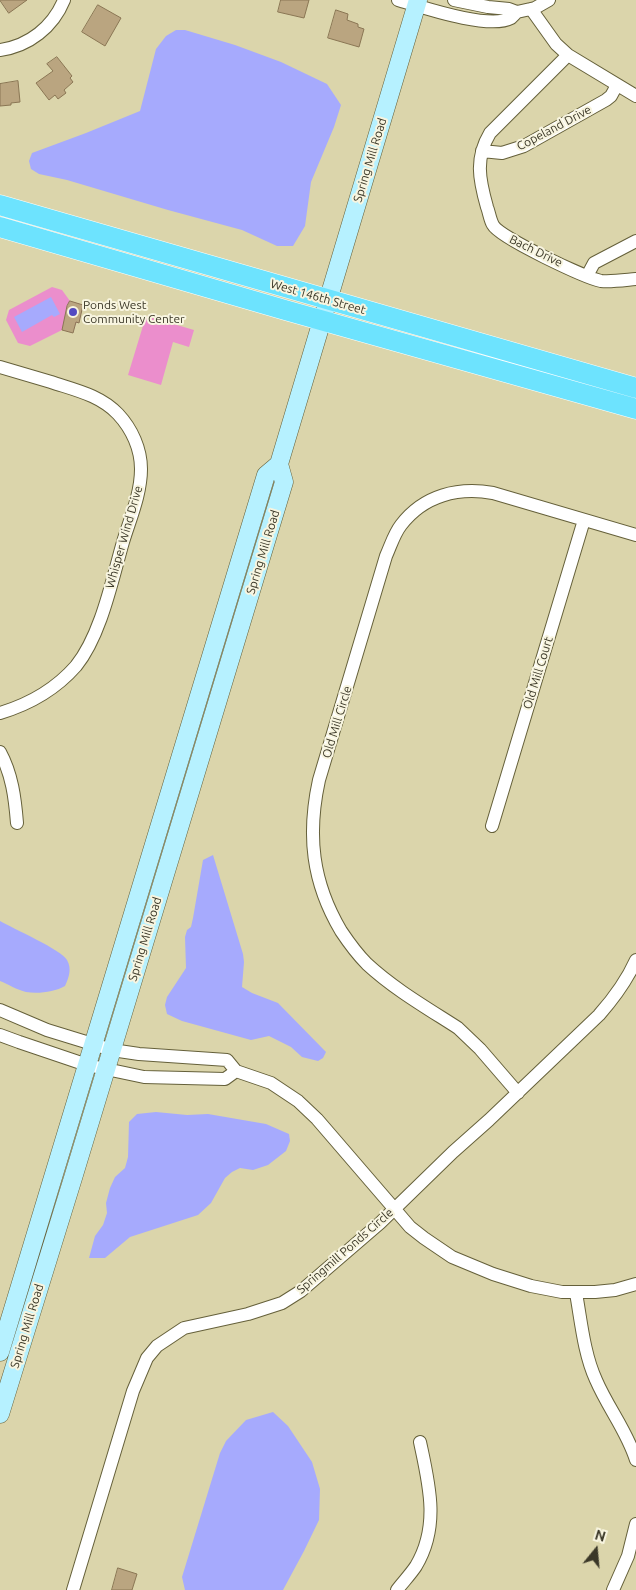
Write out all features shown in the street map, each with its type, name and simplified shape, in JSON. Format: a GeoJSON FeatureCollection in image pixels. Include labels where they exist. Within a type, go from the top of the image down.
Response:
{"type":"FeatureCollection","features":[{"type":"Feature","properties":{"kind":"main road","name":"West 146th Street"},"geometry":{"type":"LineString","coordinates":[[0,205],[636,388]]}},
{"type":"Feature","properties":{"kind":"main road","name":"West 146th Street"},"geometry":{"type":"LineString","coordinates":[[0,227],[322,321],[636,409]]}},
{"type":"Feature","properties":{"kind":"street"},"geometry":{"type":"LineString","coordinates":[[0,50],[21,45],[38,34],[52,21],[64,0]]}},
{"type":"Feature","properties":{"kind":"street"},"geometry":{"type":"LineString","coordinates":[[398,0],[417,3],[462,18],[477,20],[512,18],[517,12]]}},
{"type":"Feature","properties":{"kind":"street"},"geometry":{"type":"LineString","coordinates":[[454,0],[517,12],[531,9],[549,0]]}},
{"type":"Feature","properties":{"kind":"street","name":"Spring Mill Road"},"geometry":{"type":"LineString","coordinates":[[0,1414],[266,475],[278,464],[417,3]]}},
{"type":"Feature","properties":{"kind":"street"},"geometry":{"type":"LineString","coordinates":[[531,9],[556,44],[568,55],[636,96]]}},
{"type":"Feature","properties":{"kind":"street","name":"Bach Drive"},"geometry":{"type":"LineString","coordinates":[[568,55],[490,133],[484,144],[479,164],[482,190],[493,226],[502,235],[600,281],[636,279]]}},
{"type":"Feature","properties":{"kind":"street","name":"Copeland Drive"},"geometry":{"type":"LineString","coordinates":[[482,151],[502,152],[524,146],[606,100],[611,96],[617,85]]}},
{"type":"Feature","properties":{"kind":"street"},"geometry":{"type":"LineString","coordinates":[[587,276],[594,263],[636,241]]}},
{"type":"Feature","properties":{"kind":"street","name":"Whisper Wind Drive"},"geometry":{"type":"LineString","coordinates":[[0,367],[84,392],[108,404],[129,428],[136,442],[141,468],[137,497],[100,620],[84,653],[76,666],[44,694],[29,703],[0,714]]}},
{"type":"Feature","properties":{"kind":"street","name":"Old Mill Circle"},"geometry":{"type":"LineString","coordinates":[[518,1093],[469,1037],[383,978],[365,962],[349,943],[325,899],[317,876],[313,853],[314,801],[386,556],[402,524],[415,511],[429,500],[447,494],[476,490],[493,493],[636,535]]}},
{"type":"Feature","properties":{"kind":"street","name":"Old Mill Court"},"geometry":{"type":"LineString","coordinates":[[492,826],[584,520]]}},
{"type":"Feature","properties":{"kind":"street"},"geometry":{"type":"LineString","coordinates":[[0,752],[8,769],[14,793],[17,823]]}},
{"type":"Feature","properties":{"kind":"street","name":"Springmill Ponds Circle"},"geometry":{"type":"LineString","coordinates":[[72,1590],[133,1391],[147,1358],[157,1346],[184,1328],[248,1314],[282,1303],[301,1291],[394,1209],[599,1015],[612,1000],[636,960]]}},
{"type":"Feature","properties":{"kind":"street"},"geometry":{"type":"LineString","coordinates":[[0,1010],[46,1030],[103,1047],[139,1054],[227,1060],[236,1071],[271,1083],[298,1100],[317,1119],[410,1227],[439,1249],[466,1264],[531,1286],[562,1292],[576,1293],[615,1290],[636,1284]]}},
{"type":"Feature","properties":{"kind":"street"},"geometry":{"type":"LineString","coordinates":[[0,1035],[97,1067],[144,1077],[225,1079],[236,1071]]}},
{"type":"Feature","properties":{"kind":"street","name":"Spring Mill Road"},"geometry":{"type":"LineString","coordinates":[[0,1352],[97,1067]]}},
{"type":"Feature","properties":{"kind":"street"},"geometry":{"type":"LineString","coordinates":[[576,1293],[591,1369],[596,1382],[632,1445],[636,1460]]}},
{"type":"Feature","properties":{"kind":"street"},"geometry":{"type":"LineString","coordinates":[[397,1590],[417,1564],[428,1537],[431,1518],[431,1501],[420,1442]]}},
{"type":"Feature","properties":{"kind":"street"},"geometry":{"type":"LineString","coordinates":[[613,1590],[628,1556],[636,1524]]}},
{"type":"Feature","properties":{"kind":"shaded area"},"geometry":{"type":"Polygon","coordinates":[[[52,287],[62,290],[70,301],[83,305],[79,323],[76,323],[73,333],[62,330],[30,346],[18,343],[6,320],[9,310],[52,287]]]}},
{"type":"Feature","properties":{"kind":"shaded area"},"geometry":{"type":"Polygon","coordinates":[[[146,316],[194,330],[189,347],[173,342],[161,385],[128,375],[146,316]]]}},
{"type":"Feature","properties":{"kind":"water"},"geometry":{"type":"Polygon","coordinates":[[[176,30],[185,30],[235,45],[281,62],[327,84],[341,105],[311,182],[305,226],[293,246],[277,246],[242,230],[67,180],[39,174],[31,169],[29,161],[32,153],[140,111],[156,49],[166,36],[176,30]]]}},
{"type":"Feature","properties":{"kind":"water"},"geometry":{"type":"Polygon","coordinates":[[[51,297],[60,314],[54,317],[52,315],[22,332],[14,317],[51,297]]]}},
{"type":"Feature","properties":{"kind":"water"},"geometry":{"type":"Polygon","coordinates":[[[213,855],[243,954],[242,987],[278,1003],[326,1052],[323,1058],[318,1061],[302,1057],[291,1047],[269,1036],[251,1040],[182,1021],[167,1014],[165,1005],[167,997],[186,968],[185,937],[187,930],[191,927],[203,860],[213,855]]]}},
{"type":"Feature","properties":{"kind":"water"},"geometry":{"type":"Polygon","coordinates":[[[0,921],[47,945],[67,960],[70,970],[65,986],[51,991],[31,993],[19,990],[0,981],[0,921]]]}},
{"type":"Feature","properties":{"kind":"water"},"geometry":{"type":"Polygon","coordinates":[[[156,1112],[187,1115],[208,1114],[266,1124],[289,1134],[290,1141],[286,1151],[268,1165],[253,1170],[240,1168],[232,1172],[225,1178],[211,1203],[198,1215],[130,1237],[105,1258],[89,1258],[95,1236],[103,1225],[107,1213],[106,1203],[110,1188],[115,1177],[125,1168],[128,1157],[129,1122],[137,1114],[156,1112]]]}},
{"type":"Feature","properties":{"kind":"water"},"geometry":{"type":"Polygon","coordinates":[[[273,1412],[288,1426],[312,1462],[320,1489],[319,1520],[304,1551],[283,1590],[185,1590],[182,1577],[220,1453],[226,1441],[246,1420],[273,1412]]]}},
{"type":"Feature","properties":{"kind":"building"},"geometry":{"type":"Polygon","coordinates":[[[0,0],[27,0],[9,13],[0,0]]]}},
{"type":"Feature","properties":{"kind":"building"},"geometry":{"type":"Polygon","coordinates":[[[281,0],[309,0],[304,18],[278,12],[281,0]]]}},
{"type":"Feature","properties":{"kind":"building"},"geometry":{"type":"Polygon","coordinates":[[[98,5],[121,18],[105,46],[82,32],[98,5]]]}},
{"type":"Feature","properties":{"kind":"building"},"geometry":{"type":"Polygon","coordinates":[[[336,10],[348,14],[347,20],[358,24],[358,27],[364,29],[359,47],[328,38],[336,10]]]}},
{"type":"Feature","properties":{"kind":"building"},"geometry":{"type":"Polygon","coordinates":[[[57,57],[72,76],[70,78],[73,82],[64,90],[66,93],[58,99],[55,95],[49,100],[36,83],[53,71],[47,64],[57,57]]]}},
{"type":"Feature","properties":{"kind":"building"},"geometry":{"type":"Polygon","coordinates":[[[18,81],[20,102],[0,106],[0,84],[18,81]]]}},
{"type":"Feature","properties":{"kind":"building","name":"Ponds West Community Center"},"geometry":{"type":"Polygon","coordinates":[[[70,301],[83,305],[79,323],[76,322],[73,333],[62,330],[67,306],[70,301]]]}},
{"type":"Feature","properties":{"kind":"building"},"geometry":{"type":"Polygon","coordinates":[[[118,1568],[137,1574],[132,1590],[112,1590],[118,1568]]]}},
{"type":"Feature","properties":{"kind":"place","name":"Ponds West Community Center"},"geometry":{"type":"Point","coordinates":[73,312]}}]}
